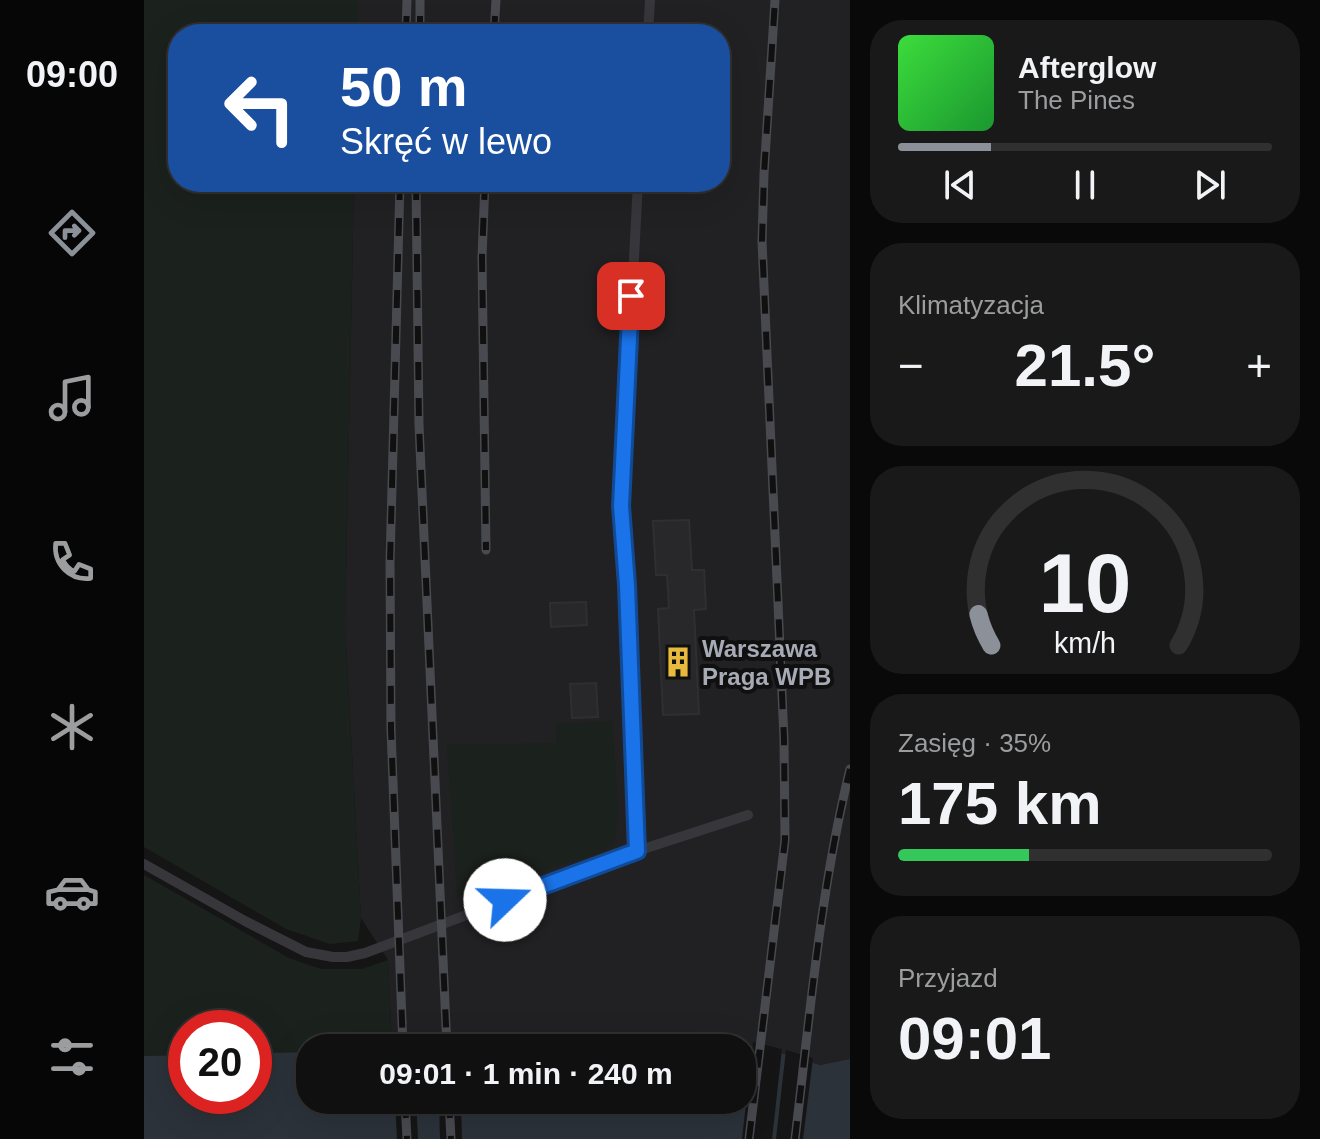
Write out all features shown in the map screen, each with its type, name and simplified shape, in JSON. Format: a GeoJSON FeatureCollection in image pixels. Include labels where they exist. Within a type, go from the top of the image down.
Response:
{"type":"FeatureCollection","features":[{"type":"Feature","properties":{"kind":"lane"},"geometry":{"type":"LineString","coordinates":[[649,24],[650,0]]}},
{"type":"Feature","properties":{"kind":"lane"},"geometry":{"type":"LineString","coordinates":[[637,192],[621,506],[637,851]]}},
{"type":"Feature","properties":{"kind":"lane"},"geometry":{"type":"LineString","coordinates":[[144,864],[284,942],[306,952],[347,957],[365,953],[637,851],[748,815]]}},
{"type":"Feature","properties":{"kind":"shaded area"},"geometry":{"type":"Polygon","coordinates":[[[144,0],[358,0],[358,24],[168,24],[168,192],[354,192],[345,625],[361,918],[358,941],[330,944],[286,929],[144,847],[144,0]]]}},
{"type":"Feature","properties":{"kind":"shaded area"},"geometry":{"type":"Polygon","coordinates":[[[358,0],[850,0],[850,1059],[820,1065],[756,1046],[756,1034],[391,1034],[388,960],[361,918],[345,625],[354,192],[730,192],[730,24],[358,24],[358,0]]]}},
{"type":"Feature","properties":{"kind":"shaded area"},"geometry":{"type":"Polygon","coordinates":[[[612,721],[619,814],[614,844],[599,853],[457,897],[447,745],[556,743],[557,724],[612,721]]]}},
{"type":"Feature","properties":{"kind":"shaded area"},"geometry":{"type":"Polygon","coordinates":[[[144,875],[289,958],[321,969],[362,969],[388,960],[391,1034],[296,1034],[296,1052],[272,1053],[272,1010],[168,1010],[168,1055],[144,1056],[144,875]]]}},
{"type":"Feature","properties":{"kind":"shaded area"},"geometry":{"type":"Polygon","coordinates":[[[756,1046],[820,1065],[850,1059],[850,1139],[144,1139],[144,1056],[168,1055],[168,1114],[272,1114],[272,1053],[296,1052],[296,1114],[756,1114],[756,1046]]]}},
{"type":"Feature","properties":{"kind":"pier"},"geometry":{"type":"Polygon","coordinates":[[[756,1043],[782,1049],[772,1139],[742,1139],[745,1114],[756,1114],[756,1043]]]}},
{"type":"Feature","properties":{"kind":"pier"},"geometry":{"type":"Polygon","coordinates":[[[786,1050],[813,1058],[803,1139],[776,1139],[786,1050]]]}},
{"type":"Feature","properties":{"kind":"pier"},"geometry":{"type":"Polygon","coordinates":[[[396,1114],[417,1114],[418,1139],[397,1139],[396,1114]]]}},
{"type":"Feature","properties":{"kind":"pier"},"geometry":{"type":"Polygon","coordinates":[[[439,1114],[461,1114],[462,1139],[440,1139],[439,1114]]]}},
{"type":"Feature","properties":{"kind":"building","name":"Warszawa Praga WPB"},"geometry":{"type":"Polygon","coordinates":[[[689,520],[692,570],[704,570],[706,609],[694,610],[699,714],[663,715],[658,609],[669,608],[667,575],[656,575],[653,521],[689,520]]]}},
{"type":"Feature","properties":{"kind":"building"},"geometry":{"type":"Polygon","coordinates":[[[586,602],[587,625],[551,627],[550,603],[586,602]]]}},
{"type":"Feature","properties":{"kind":"building"},"geometry":{"type":"Polygon","coordinates":[[[596,683],[598,717],[572,718],[570,684],[596,683]]]}},
{"type":"Feature","properties":{"kind":"railway"},"geometry":{"type":"LineString","coordinates":[[406,24],[407,0]]}},
{"type":"Feature","properties":{"kind":"railway"},"geometry":{"type":"LineString","coordinates":[[420,0],[420,24]]}},
{"type":"Feature","properties":{"kind":"railway"},"geometry":{"type":"LineString","coordinates":[[495,24],[496,0]]}},
{"type":"Feature","properties":{"kind":"railway"},"geometry":{"type":"LineString","coordinates":[[749,1139],[785,840],[784,739],[762,241],[775,0]]}},
{"type":"Feature","properties":{"kind":"railway"},"geometry":{"type":"LineString","coordinates":[[400,192],[390,563],[391,729],[402,1034]]}},
{"type":"Feature","properties":{"kind":"railway"},"geometry":{"type":"LineString","coordinates":[[416,192],[419,425],[446,1034]]}},
{"type":"Feature","properties":{"kind":"railway"},"geometry":{"type":"LineString","coordinates":[[485,192],[482,257],[486,550]]}},
{"type":"Feature","properties":{"kind":"railway"},"geometry":{"type":"LineString","coordinates":[[795,1139],[823,907],[850,769]]}},
{"type":"Feature","properties":{"kind":"railway"},"geometry":{"type":"LineString","coordinates":[[406,1114],[407,1139]]}},
{"type":"Feature","properties":{"kind":"railway"},"geometry":{"type":"LineString","coordinates":[[450,1114],[451,1139]]}},
{"type":"Feature","properties":{"kind":"place","name":"Warszawa Praga WPB"},"geometry":{"type":"Point","coordinates":[678,662]}},
{"type":"Feature","properties":{"kind":"route"},"geometry":{"type":"LineString","coordinates":[[505,900],[637,851],[621,506],[631,296]]}}]}
